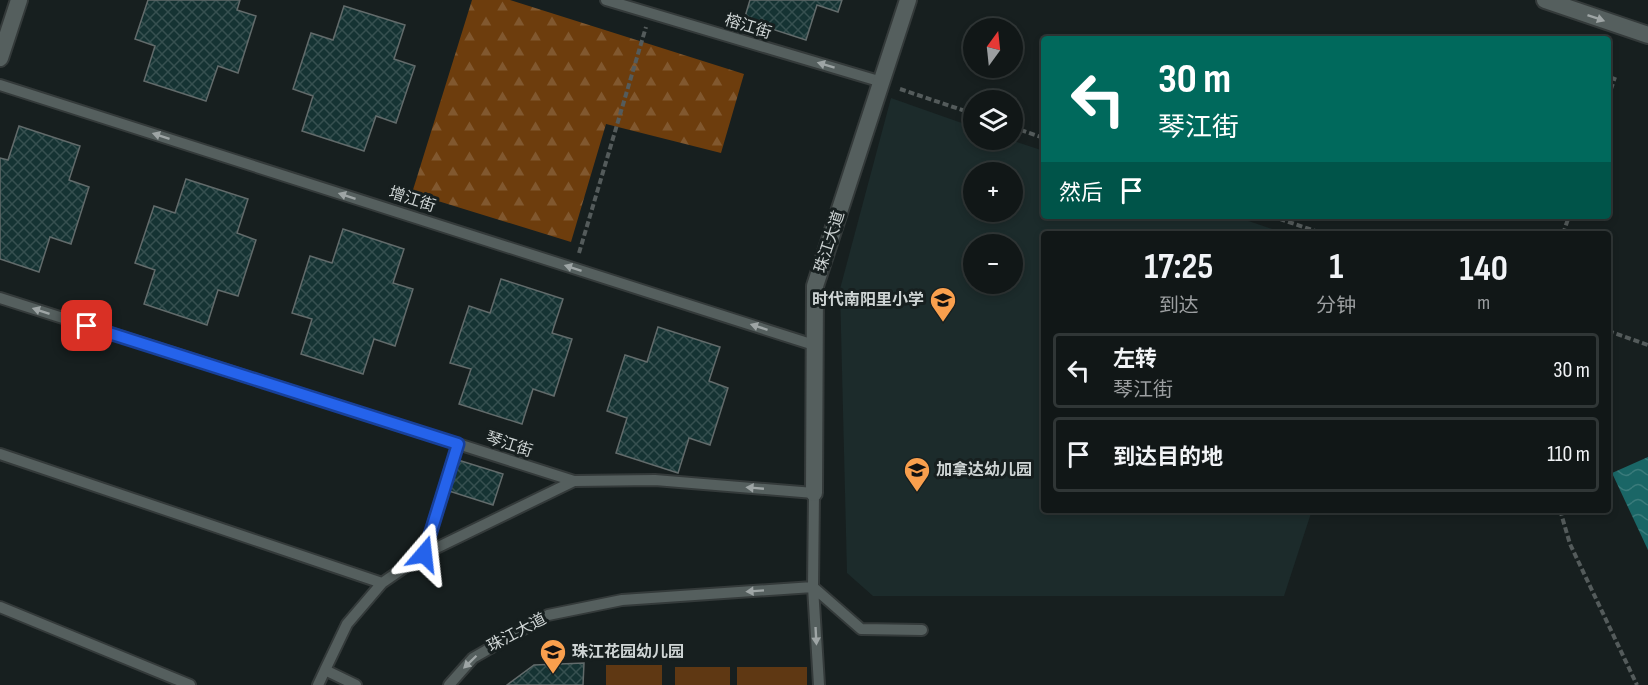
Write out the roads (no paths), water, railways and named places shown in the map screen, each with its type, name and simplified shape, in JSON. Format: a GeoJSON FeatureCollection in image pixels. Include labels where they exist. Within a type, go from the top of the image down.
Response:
{"type":"FeatureCollection","features":[{"type":"Feature","properties":{"kind":"street"},"geometry":{"type":"LineString","coordinates":[[0,58],[19,0]]}},
{"type":"Feature","properties":{"kind":"street","name":"珠江大道"},"geometry":{"type":"LineString","coordinates":[[813,493],[815,286],[908,0]]}},
{"type":"Feature","properties":{"kind":"street"},"geometry":{"type":"LineString","coordinates":[[1545,0],[1648,35]]}},
{"type":"Feature","properties":{"kind":"lane","name":"榕江街"},"geometry":{"type":"LineString","coordinates":[[606,0],[882,82]]}},
{"type":"Feature","properties":{"kind":"lane","name":"增江街"},"geometry":{"type":"LineString","coordinates":[[0,85],[814,345]]}},
{"type":"Feature","properties":{"kind":"lane","name":"琴江街"},"geometry":{"type":"LineString","coordinates":[[0,298],[574,481],[655,480],[813,493]]}},
{"type":"Feature","properties":{"kind":"lane"},"geometry":{"type":"LineString","coordinates":[[424,554],[458,444]]}},
{"type":"Feature","properties":{"kind":"lane"},"geometry":{"type":"LineString","coordinates":[[0,454],[382,583]]}},
{"type":"Feature","properties":{"kind":"lane"},"geometry":{"type":"LineString","coordinates":[[318,685],[347,624],[382,583],[424,554],[574,481]]}},
{"type":"Feature","properties":{"kind":"lane"},"geometry":{"type":"LineString","coordinates":[[813,493],[813,587],[819,685]]}},
{"type":"Feature","properties":{"kind":"lane"},"geometry":{"type":"LineString","coordinates":[[813,587],[861,629],[922,630]]}},
{"type":"Feature","properties":{"kind":"lane","name":"珠江大道"},"geometry":{"type":"LineString","coordinates":[[450,685],[473,658],[548,615],[622,600],[813,587]]}},
{"type":"Feature","properties":{"kind":"lane"},"geometry":{"type":"LineString","coordinates":[[0,607],[190,685]]}},
{"type":"Feature","properties":{"kind":"lane"},"geometry":{"type":"LineString","coordinates":[[325,670],[356,685]]}},
{"type":"Feature","properties":{"kind":"water"},"geometry":{"type":"Polygon","coordinates":[[[1648,457],[1648,550],[1612,473],[1648,457]]]}},
{"type":"Feature","properties":{"kind":"place","name":"时代南阳里小学"},"geometry":{"type":"Point","coordinates":[943,323]}},
{"type":"Feature","properties":{"kind":"place","name":"加拿达幼儿园"},"geometry":{"type":"Point","coordinates":[917,493]}},
{"type":"Feature","properties":{"kind":"place","name":"珠江花园幼儿园"},"geometry":{"type":"Point","coordinates":[553,675]}}]}
